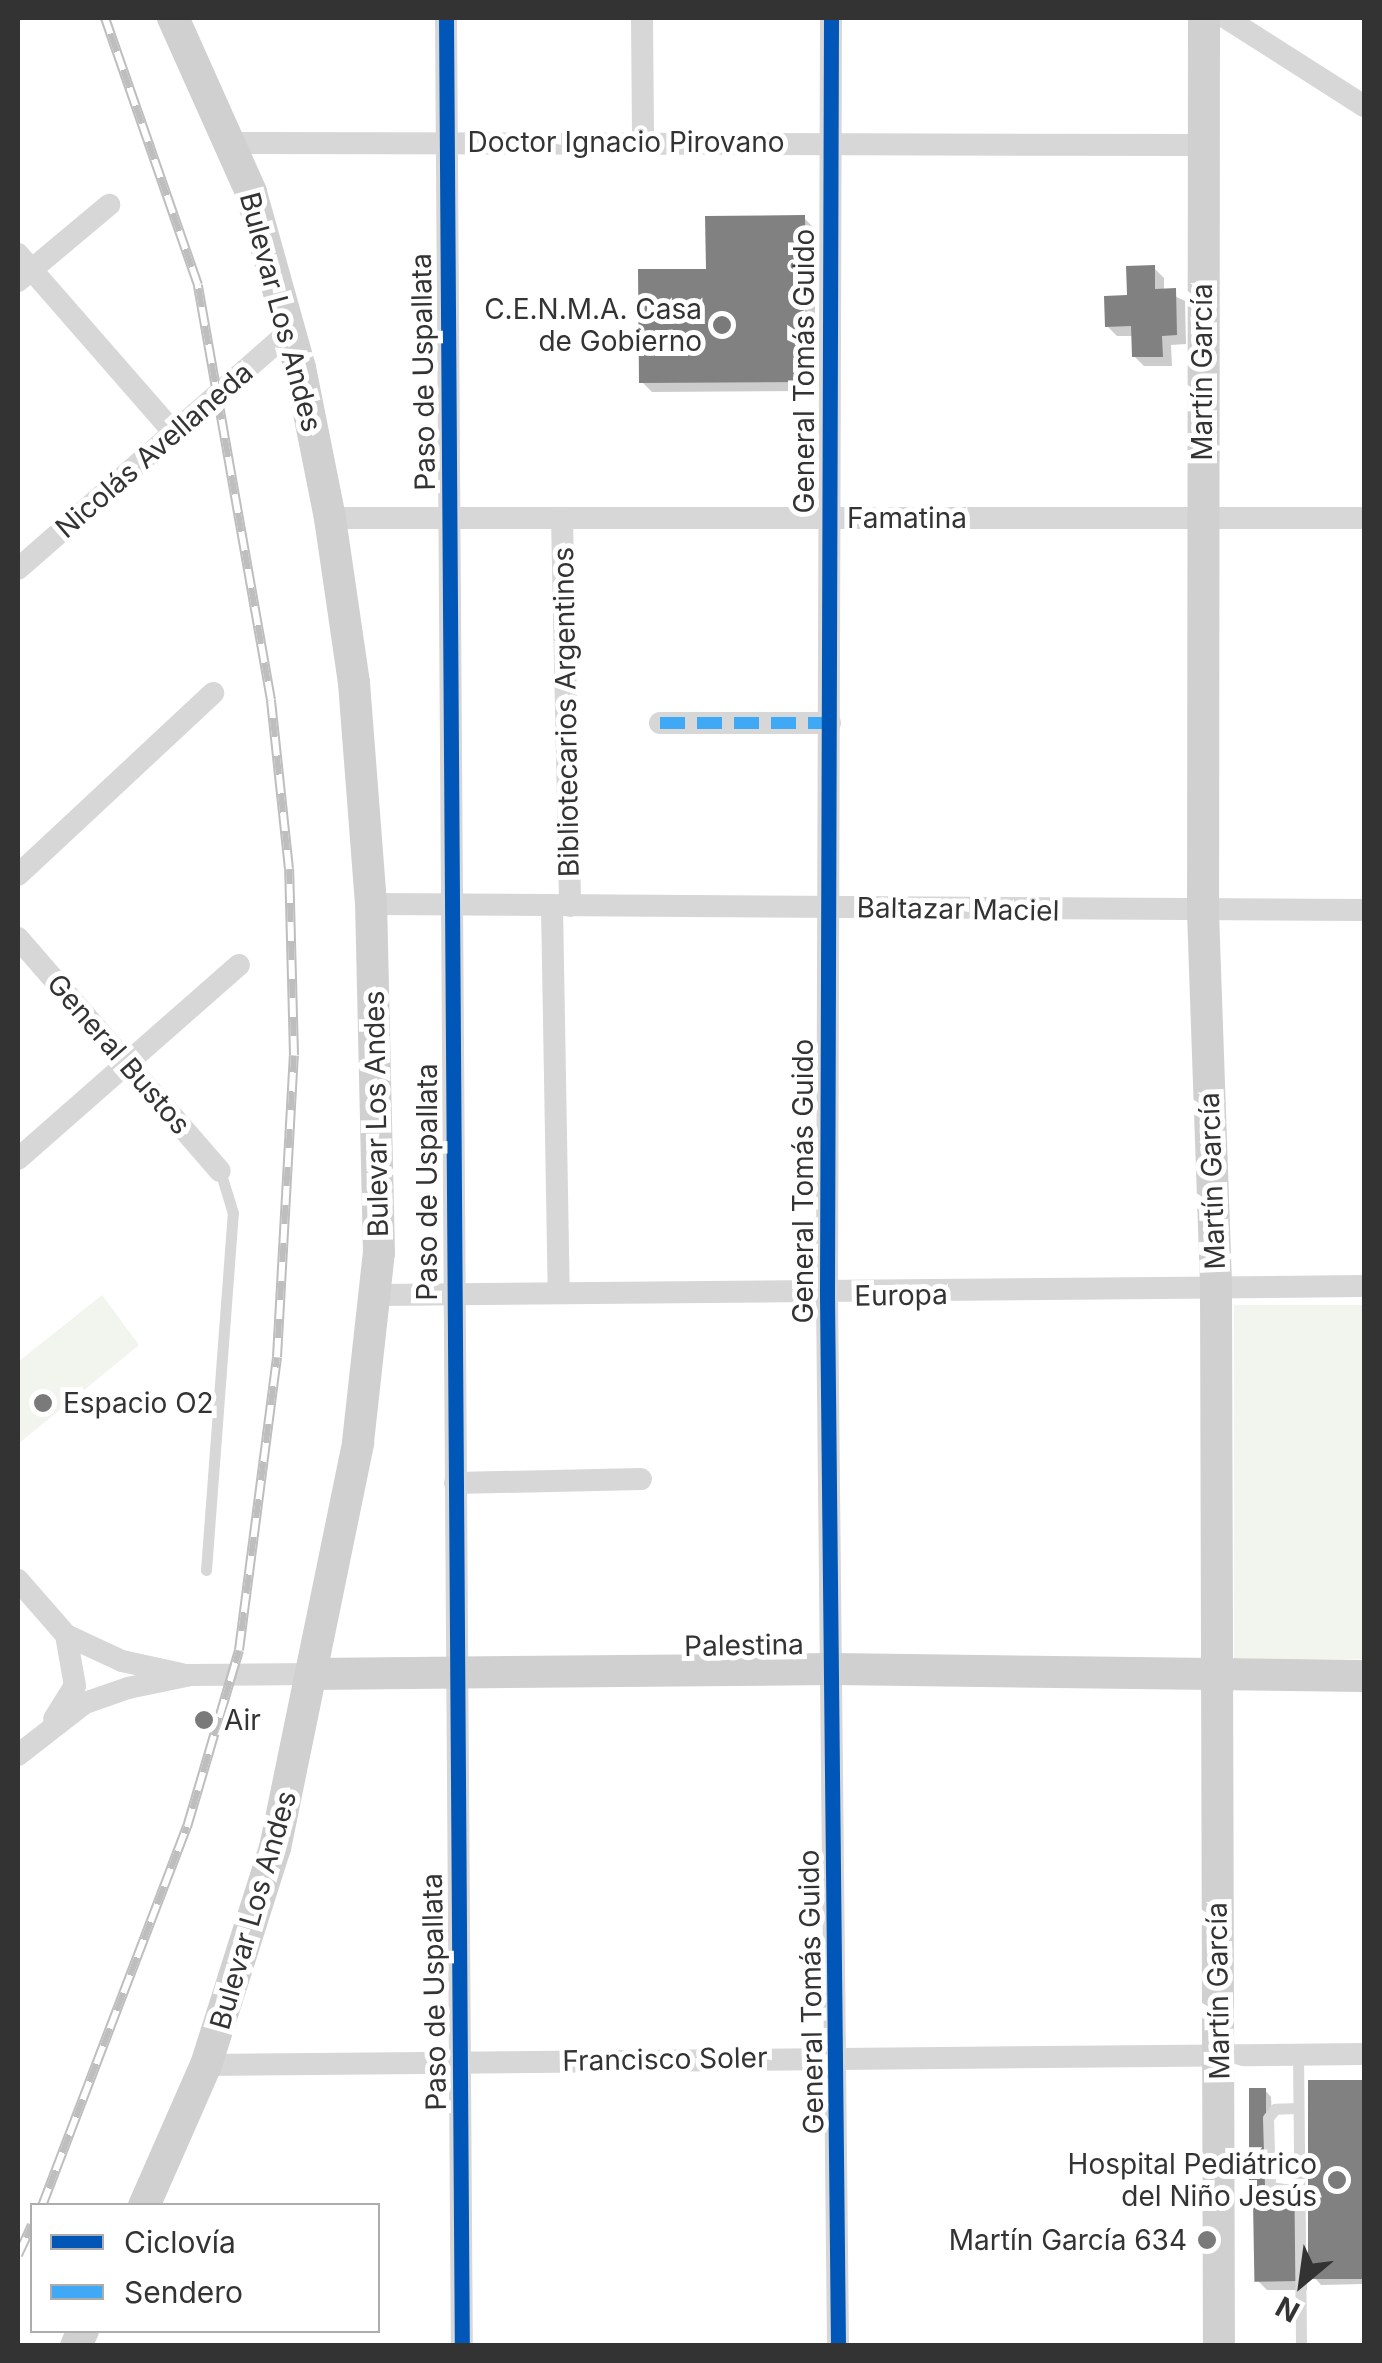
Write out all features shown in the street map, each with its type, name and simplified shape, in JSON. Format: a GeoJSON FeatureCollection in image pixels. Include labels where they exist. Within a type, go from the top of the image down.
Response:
{"type":"FeatureCollection","features":[{"type":"Feature","properties":{"kind":"main road","name":"Bulevar Los Andes"},"geometry":{"type":"LineString","coordinates":[[145,2203],[206,2064],[275,1848],[358,1442],[378,1295],[372,904],[354,682],[330,518],[291,330],[230,143],[172,18]]}},
{"type":"Feature","properties":{"kind":"main road","name":"Martín García"},"geometry":{"type":"LineString","coordinates":[[1204,18],[1203,912],[1216,1290],[1214,1675],[1220,2056],[1219,2346]]}},
{"type":"Feature","properties":{"kind":"main road","name":"Palestina"},"geometry":{"type":"LineString","coordinates":[[312,1674],[832,1670],[1364,1676]]}},
{"type":"Feature","properties":{"kind":"street","name":"Paso de Uspallata"},"geometry":{"type":"LineString","coordinates":[[446,18],[462,2346]]}},
{"type":"Feature","properties":{"kind":"street"},"geometry":{"type":"LineString","coordinates":[[642,18],[643,142]]}},
{"type":"Feature","properties":{"kind":"street","name":"General Tomás Guido"},"geometry":{"type":"LineString","coordinates":[[831,18],[827,1296],[838,2346]]}},
{"type":"Feature","properties":{"kind":"street"},"geometry":{"type":"LineString","coordinates":[[1226,18],[1364,106]]}},
{"type":"Feature","properties":{"kind":"street","name":"Doctor Ignacio Pirovano"},"geometry":{"type":"LineString","coordinates":[[230,143],[1201,145]]}},
{"type":"Feature","properties":{"kind":"street"},"geometry":{"type":"LineString","coordinates":[[109,204],[22,268],[174,433]]}},
{"type":"Feature","properties":{"kind":"street","name":"Nicolás Avellaneda"},"geometry":{"type":"LineString","coordinates":[[18,570],[291,330]]}},
{"type":"Feature","properties":{"kind":"street","name":"Famatina"},"geometry":{"type":"LineString","coordinates":[[330,518],[1364,518]]}},
{"type":"Feature","properties":{"kind":"street","name":"Bibliotecarios Argentinos"},"geometry":{"type":"LineString","coordinates":[[559,1292],[562,518]]}},
{"type":"Feature","properties":{"kind":"street"},"geometry":{"type":"LineString","coordinates":[[18,875],[213,693]]}},
{"type":"Feature","properties":{"kind":"street"},"geometry":{"type":"LineString","coordinates":[[660,724],[830,724]]}},
{"type":"Feature","properties":{"kind":"street","name":"Baltazar Maciel"},"geometry":{"type":"LineString","coordinates":[[372,904],[1364,910]]}},
{"type":"Feature","properties":{"kind":"street","name":"General Bustos"},"geometry":{"type":"LineString","coordinates":[[18,938],[220,1171]]}},
{"type":"Feature","properties":{"kind":"street"},"geometry":{"type":"LineString","coordinates":[[18,1160],[239,965]]}},
{"type":"Feature","properties":{"kind":"street","name":"Europa"},"geometry":{"type":"LineString","coordinates":[[378,1295],[559,1292],[827,1296],[1364,1286]]}},
{"type":"Feature","properties":{"kind":"street"},"geometry":{"type":"LineString","coordinates":[[455,1483],[642,1479]]}},
{"type":"Feature","properties":{"kind":"street"},"geometry":{"type":"LineString","coordinates":[[18,1580],[66,1634],[122,1661],[190,1675]]}},
{"type":"Feature","properties":{"kind":"street"},"geometry":{"type":"LineString","coordinates":[[43,1734],[75,1686],[66,1634]]}},
{"type":"Feature","properties":{"kind":"street","name":"Palestina"},"geometry":{"type":"LineString","coordinates":[[190,1675],[312,1674]]}},
{"type":"Feature","properties":{"kind":"street"},"geometry":{"type":"LineString","coordinates":[[18,1755],[85,1703],[190,1675]]}},
{"type":"Feature","properties":{"kind":"street","name":"Francisco Soler"},"geometry":{"type":"LineString","coordinates":[[206,2064],[1364,2054]]}},
{"type":"Feature","properties":{"kind":"lane"},"geometry":{"type":"LineString","coordinates":[[206,1570],[232,1213],[220,1171]]}},
{"type":"Feature","properties":{"kind":"lane"},"geometry":{"type":"LineString","coordinates":[[1298,2055],[1301,2346]]}},
{"type":"Feature","properties":{"kind":"lane"},"geometry":{"type":"LineString","coordinates":[[1298,2108],[1275,2110],[1268,2118],[1270,2187],[1299,2191]]}},
{"type":"Feature","properties":{"kind":"shaded area","name":"Espacio O2"},"geometry":{"type":"Polygon","coordinates":[[[102,1295],[139,1345],[18,1444],[18,1362],[102,1295]]]}},
{"type":"Feature","properties":{"kind":"shaded area"},"geometry":{"type":"Polygon","coordinates":[[[1234,1305],[1364,1305],[1364,1659],[1234,1659],[1234,1305]]]}},
{"type":"Feature","properties":{"kind":"building","name":"C.E.N.M.A. Casa de Gobierno"},"geometry":{"type":"Polygon","coordinates":[[[805,215],[807,382],[639,383],[638,269],[706,269],[705,216],[805,215]]]}},
{"type":"Feature","properties":{"kind":"building"},"geometry":{"type":"Polygon","coordinates":[[[1155,265],[1155,289],[1176,288],[1177,335],[1162,336],[1163,357],[1132,357],[1131,326],[1105,327],[1104,296],[1127,295],[1126,266],[1155,265]]]}},
{"type":"Feature","properties":{"kind":"building","name":"Hospital Pediátrico del Niño Jesús"},"geometry":{"type":"Polygon","coordinates":[[[1308,2080],[1364,2080],[1364,2279],[1308,2279],[1308,2080]]]}},
{"type":"Feature","properties":{"kind":"building"},"geometry":{"type":"Polygon","coordinates":[[[1249,2088],[1266,2088],[1266,2192],[1249,2192],[1249,2088]]]}},
{"type":"Feature","properties":{"kind":"building"},"geometry":{"type":"Polygon","coordinates":[[[1296,2200],[1297,2281],[1254,2282],[1253,2201],[1296,2200]]]}},
{"type":"Feature","properties":{"kind":"railway"},"geometry":{"type":"LineString","coordinates":[[43,2203],[187,1827],[239,1650],[277,1357],[294,1055],[289,869],[271,700],[198,285],[105,18]]}},
{"type":"Feature","properties":{"kind":"railway"},"geometry":{"type":"LineString","coordinates":[[18,2255],[30,2229]]}},
{"type":"Feature","properties":{"kind":"marked path"},"geometry":{"type":"LineString","coordinates":[[660,723],[830,723]]}},
{"type":"Feature","properties":{"kind":"cycle path"},"geometry":{"type":"LineString","coordinates":[[446,18],[462,2346]]}},
{"type":"Feature","properties":{"kind":"cycle path"},"geometry":{"type":"LineString","coordinates":[[831,18],[827,1296],[838,2346]]}},
{"type":"Feature","properties":{"kind":"place","name":"C.E.N.M.A. Casa de Gobierno"},"geometry":{"type":"Point","coordinates":[722,325]}},
{"type":"Feature","properties":{"kind":"place","name":"Espacio O2"},"geometry":{"type":"Point","coordinates":[43,1403]}},
{"type":"Feature","properties":{"kind":"place","name":"Air"},"geometry":{"type":"Point","coordinates":[204,1720]}},
{"type":"Feature","properties":{"kind":"place","name":"Hospital Pediátrico del Niño Jesús"},"geometry":{"type":"Point","coordinates":[1337,2180]}},
{"type":"Feature","properties":{"kind":"place","name":"Martín García 634"},"geometry":{"type":"Point","coordinates":[1207,2240]}}]}
